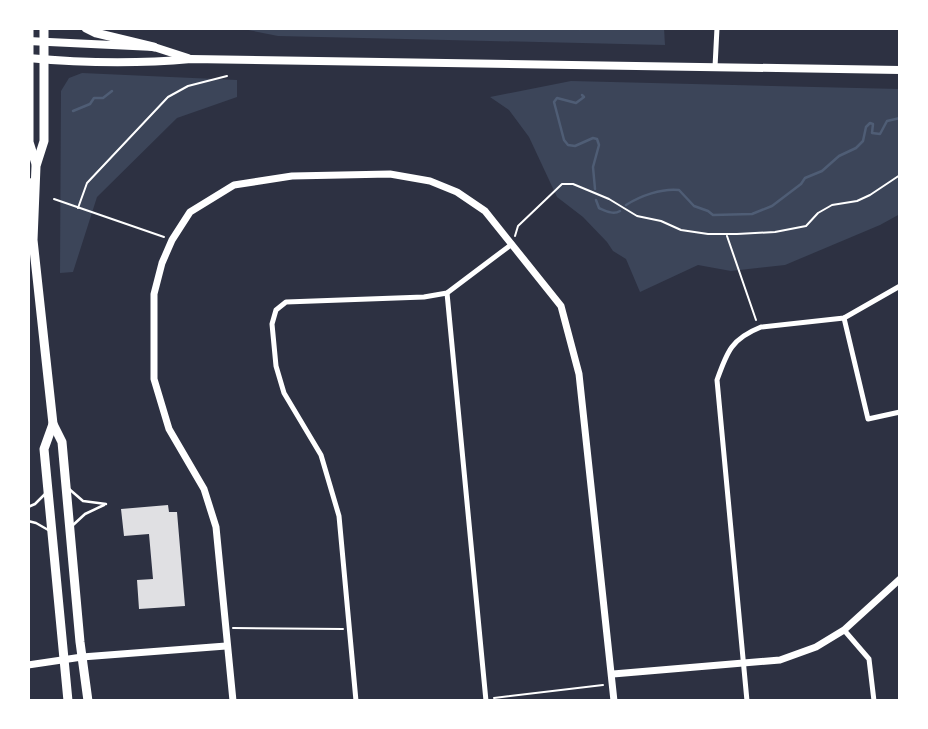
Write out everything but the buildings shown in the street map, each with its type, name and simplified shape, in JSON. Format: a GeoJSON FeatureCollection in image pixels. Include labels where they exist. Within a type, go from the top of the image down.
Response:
{"type":"FeatureCollection","features":[{"type":"Feature","properties":{"kind":"main road"},"geometry":{"type":"LineString","coordinates":[[29,28],[29,142],[37,166]]}},
{"type":"Feature","properties":{"kind":"main road"},"geometry":{"type":"LineString","coordinates":[[44,28],[44,141],[37,166],[33,240],[53,424],[62,442],[88,701]]}},
{"type":"Feature","properties":{"kind":"main road"},"geometry":{"type":"LineString","coordinates":[[86,28],[191,59]]}},
{"type":"Feature","properties":{"kind":"main road"},"geometry":{"type":"LineString","coordinates":[[29,41],[154,47]]}},
{"type":"Feature","properties":{"kind":"main road"},"geometry":{"type":"LineString","coordinates":[[29,58],[154,63],[191,59],[900,69]]}},
{"type":"Feature","properties":{"kind":"main road"},"geometry":{"type":"LineString","coordinates":[[28,182],[34,214]]}},
{"type":"Feature","properties":{"kind":"main road"},"geometry":{"type":"LineString","coordinates":[[53,424],[44,449],[68,701]]}},
{"type":"Feature","properties":{"kind":"street"},"geometry":{"type":"LineString","coordinates":[[715,67],[718,28]]}},
{"type":"Feature","properties":{"kind":"street"},"geometry":{"type":"LineString","coordinates":[[233,701],[216,527],[204,489],[169,429],[154,379],[154,294],[162,263],[172,240],[190,212],[234,185],[292,176],[390,174],[430,181],[457,192],[485,211],[561,306],[579,374],[614,701]]}},
{"type":"Feature","properties":{"kind":"street"},"geometry":{"type":"LineString","coordinates":[[356,701],[339,516],[321,455],[284,393],[276,366],[272,324],[276,310],[286,302],[424,297],[447,293],[512,244]]}},
{"type":"Feature","properties":{"kind":"street"},"geometry":{"type":"LineString","coordinates":[[747,701],[717,380],[728,349],[759,328],[844,318],[900,286]]}},
{"type":"Feature","properties":{"kind":"street"},"geometry":{"type":"LineString","coordinates":[[447,293],[486,700]]}},
{"type":"Feature","properties":{"kind":"street"},"geometry":{"type":"LineString","coordinates":[[844,318],[868,419],[900,412]]}},
{"type":"Feature","properties":{"kind":"street"},"geometry":{"type":"LineString","coordinates":[[613,674],[780,660],[816,647],[844,630],[900,579]]}},
{"type":"Feature","properties":{"kind":"street"},"geometry":{"type":"LineString","coordinates":[[844,630],[870,659],[874,701]]}},
{"type":"Feature","properties":{"kind":"street"},"geometry":{"type":"LineString","coordinates":[[28,665],[82,657],[226,646]]}},
{"type":"Feature","properties":{"kind":"lane"},"geometry":{"type":"LineString","coordinates":[[66,487],[83,501],[106,504],[85,514],[70,529]]}},
{"type":"Feature","properties":{"kind":"lane"},"geometry":{"type":"LineString","coordinates":[[28,506],[35,504],[48,490]]}},
{"type":"Feature","properties":{"kind":"lane"},"geometry":{"type":"LineString","coordinates":[[28,521],[52,533]]}},
{"type":"Feature","properties":{"kind":"path"},"geometry":{"type":"LineString","coordinates":[[78,208],[87,183],[168,97],[188,86],[227,76]]}},
{"type":"Feature","properties":{"kind":"path"},"geometry":{"type":"LineString","coordinates":[[512,244],[518,226],[562,184],[573,184],[619,204],[637,216],[661,221],[681,230],[727,234],[775,232],[806,226],[832,205],[857,201],[900,174]]}},
{"type":"Feature","properties":{"kind":"path"},"geometry":{"type":"LineString","coordinates":[[54,199],[172,240]]}},
{"type":"Feature","properties":{"kind":"path"},"geometry":{"type":"LineString","coordinates":[[727,234],[759,328]]}},
{"type":"Feature","properties":{"kind":"path"},"geometry":{"type":"LineString","coordinates":[[225,628],[349,629]]}},
{"type":"Feature","properties":{"kind":"path"},"geometry":{"type":"LineString","coordinates":[[486,700],[613,684]]}},
{"type":"Feature","properties":{"kind":"shaded area"},"geometry":{"type":"Polygon","coordinates":[[[238,28],[664,28],[665,45],[278,36],[238,28]]]}},
{"type":"Feature","properties":{"kind":"shaded area"},"geometry":{"type":"Polygon","coordinates":[[[82,73],[237,80],[237,97],[177,118],[97,197],[73,272],[60,273],[61,91],[69,78],[82,73]]]}},
{"type":"Feature","properties":{"kind":"shaded area"},"geometry":{"type":"Polygon","coordinates":[[[571,81],[900,89],[900,214],[785,265],[731,271],[698,265],[640,292],[626,259],[613,251],[583,217],[557,197],[529,137],[509,110],[490,97],[571,81]]]}},
{"type":"Feature","properties":{"kind":"waterway"},"geometry":{"type":"LineString","coordinates":[[73,111],[90,104],[94,98],[103,98],[112,91]]}},
{"type":"Feature","properties":{"kind":"waterway"},"geometry":{"type":"LineString","coordinates":[[582,95],[584,97],[576,103],[557,98],[554,102],[564,140],[568,145],[575,146],[593,138],[597,139],[599,145],[593,167],[595,189]]}},
{"type":"Feature","properties":{"kind":"waterway"},"geometry":{"type":"LineString","coordinates":[[626,205],[651,193],[679,190],[694,206],[713,215],[752,214],[772,206],[805,178],[822,171],[839,156],[856,148],[863,141],[866,127],[870,123],[873,124],[872,133],[880,134],[887,121],[900,118],[900,109]]}},
{"type":"Feature","properties":{"kind":"waterway"},"geometry":{"type":"LineString","coordinates":[[596,200],[599,208],[612,213],[620,211]]}}]}
